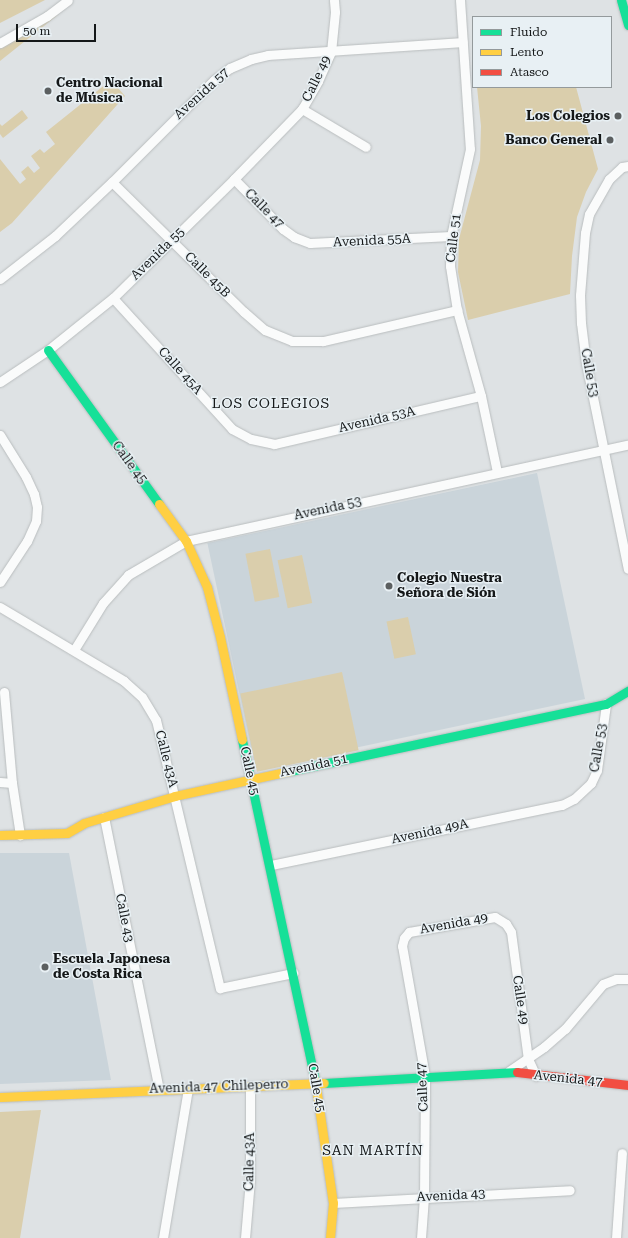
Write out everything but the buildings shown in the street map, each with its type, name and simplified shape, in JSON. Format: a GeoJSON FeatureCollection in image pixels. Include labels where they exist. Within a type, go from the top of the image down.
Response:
{"type":"FeatureCollection","features":[{"type":"Feature","properties":{"kind":"street"},"geometry":{"type":"LineString","coordinates":[[0,43],[48,16],[68,0]]}},
{"type":"Feature","properties":{"kind":"street","name":"Calle 49"},"geometry":{"type":"LineString","coordinates":[[334,0],[335,12],[331,52],[318,81],[302,109],[366,146]]}},
{"type":"Feature","properties":{"kind":"street","name":"Calle 51"},"geometry":{"type":"LineString","coordinates":[[460,0],[470,149],[451,236],[450,266],[457,310],[481,396],[497,472]]}},
{"type":"Feature","properties":{"kind":"street"},"geometry":{"type":"LineString","coordinates":[[621,0],[628,25]]}},
{"type":"Feature","properties":{"kind":"street","name":"Avenida 57"},"geometry":{"type":"LineString","coordinates":[[0,279],[55,236],[112,182],[214,80],[230,68],[251,59],[268,55],[463,42]]}},
{"type":"Feature","properties":{"kind":"street","name":"Avenida 55"},"geometry":{"type":"LineString","coordinates":[[0,382],[48,350],[113,298],[234,179],[302,109]]}},
{"type":"Feature","properties":{"kind":"street","name":"Calle 53"},"geometry":{"type":"LineString","coordinates":[[628,166],[622,167],[609,179],[589,214],[585,234],[580,295],[581,323],[586,363],[628,569]]}},
{"type":"Feature","properties":{"kind":"street","name":"Calle 47"},"geometry":{"type":"LineString","coordinates":[[234,179],[283,229],[294,237]]}},
{"type":"Feature","properties":{"kind":"street","name":"Calle 45B"},"geometry":{"type":"LineString","coordinates":[[112,182],[244,312],[265,330],[292,341],[323,341],[457,310]]}},
{"type":"Feature","properties":{"kind":"street","name":"Avenida 55A"},"geometry":{"type":"LineString","coordinates":[[294,237],[310,243],[328,243],[451,236]]}},
{"type":"Feature","properties":{"kind":"street","name":"Calle 45A"},"geometry":{"type":"LineString","coordinates":[[113,298],[232,429],[251,439],[274,444]]}},
{"type":"Feature","properties":{"kind":"street","name":"Calle 45"},"geometry":{"type":"LineString","coordinates":[[48,350],[186,541],[207,587],[271,865],[316,1083],[333,1203],[330,1238]]}},
{"type":"Feature","properties":{"kind":"street","name":"Avenida 53A"},"geometry":{"type":"LineString","coordinates":[[274,444],[481,396]]}},
{"type":"Feature","properties":{"kind":"street"},"geometry":{"type":"LineString","coordinates":[[0,436],[26,477],[34,494],[37,507],[36,521],[27,541],[0,582]]}},
{"type":"Feature","properties":{"kind":"street","name":"Avenida 53"},"geometry":{"type":"LineString","coordinates":[[74,650],[103,603],[128,575],[186,541],[497,472],[628,445]]}},
{"type":"Feature","properties":{"kind":"street","name":"Calle 43A"},"geometry":{"type":"LineString","coordinates":[[0,607],[124,681],[142,697],[156,720],[220,988],[293,973]]}},
{"type":"Feature","properties":{"kind":"street","name":"Avenida 51"},"geometry":{"type":"LineString","coordinates":[[0,835],[20,836],[67,833],[104,816],[175,796],[606,704],[628,691]]}},
{"type":"Feature","properties":{"kind":"street"},"geometry":{"type":"LineString","coordinates":[[4,692],[12,782],[20,836]]}},
{"type":"Feature","properties":{"kind":"street","name":"Calle 53"},"geometry":{"type":"LineString","coordinates":[[585,790],[591,784],[597,770],[606,704]]}},
{"type":"Feature","properties":{"kind":"street"},"geometry":{"type":"LineString","coordinates":[[0,782],[12,782]]}},
{"type":"Feature","properties":{"kind":"street","name":"Avenida 49A"},"geometry":{"type":"LineString","coordinates":[[271,865],[562,805],[574,799],[585,790]]}},
{"type":"Feature","properties":{"kind":"street","name":"Calle 43"},"geometry":{"type":"LineString","coordinates":[[104,816],[159,1089]]}},
{"type":"Feature","properties":{"kind":"street","name":"Avenida 49"},"geometry":{"type":"LineString","coordinates":[[404,938],[409,932],[495,917],[506,924]]}},
{"type":"Feature","properties":{"kind":"street","name":"Calle 49"},"geometry":{"type":"LineString","coordinates":[[506,924],[511,932],[528,1059],[536,1076]]}},
{"type":"Feature","properties":{"kind":"street","name":"Calle 47"},"geometry":{"type":"LineString","coordinates":[[404,938],[402,946],[425,1076],[424,1197],[421,1238]]}},
{"type":"Feature","properties":{"kind":"street"},"geometry":{"type":"LineString","coordinates":[[509,1071],[528,1059],[564,1029],[603,984],[609,980],[628,980]]}},
{"type":"Feature","properties":{"kind":"street","name":"Avenida 47 Chileperro"},"geometry":{"type":"LineString","coordinates":[[0,1097],[316,1083],[509,1071]]}},
{"type":"Feature","properties":{"kind":"street","name":"Avenida 47"},"geometry":{"type":"LineString","coordinates":[[509,1071],[536,1076],[628,1085]]}},
{"type":"Feature","properties":{"kind":"street","name":"Calle 43A"},"geometry":{"type":"LineString","coordinates":[[245,1238],[250,1180],[250,1086]]}},
{"type":"Feature","properties":{"kind":"street"},"geometry":{"type":"LineString","coordinates":[[163,1238],[188,1088]]}},
{"type":"Feature","properties":{"kind":"street"},"geometry":{"type":"LineString","coordinates":[[616,1238],[624,1192],[622,1153]]}},
{"type":"Feature","properties":{"kind":"street","name":"Avenida 43"},"geometry":{"type":"LineString","coordinates":[[333,1203],[570,1190]]}},
{"type":"Feature","properties":{"kind":"shaded area"},"geometry":{"type":"Polygon","coordinates":[[[0,0],[45,0],[0,23],[0,0]]]}},
{"type":"Feature","properties":{"kind":"shaded area"},"geometry":{"type":"Polygon","coordinates":[[[59,14],[0,61],[0,49],[59,14]]]}},
{"type":"Feature","properties":{"kind":"shaded area"},"geometry":{"type":"Polygon","coordinates":[[[111,80],[125,96],[12,223],[0,232],[0,159],[20,184],[26,179],[21,172],[28,166],[34,173],[40,168],[31,156],[40,149],[44,153],[55,144],[46,132],[111,80]]]}},
{"type":"Feature","properties":{"kind":"shaded area"},"geometry":{"type":"Polygon","coordinates":[[[477,88],[576,88],[598,169],[586,192],[577,217],[572,256],[570,294],[468,320],[458,272],[459,239],[480,160],[481,126],[477,88]]]}},
{"type":"Feature","properties":{"kind":"shaded area"},"geometry":{"type":"Polygon","coordinates":[[[22,110],[28,118],[3,138],[0,134],[0,124],[2,126],[22,110]]]}},
{"type":"Feature","properties":{"kind":"shaded area","name":"Colegio Nuestra Señora de Sión"},"geometry":{"type":"Polygon","coordinates":[[[537,473],[585,699],[255,769],[207,543],[537,473]]]}},
{"type":"Feature","properties":{"kind":"shaded area"},"geometry":{"type":"Polygon","coordinates":[[[270,549],[279,597],[255,602],[245,554],[270,549]]]}},
{"type":"Feature","properties":{"kind":"shaded area"},"geometry":{"type":"Polygon","coordinates":[[[302,555],[312,603],[288,608],[278,560],[302,555]]]}},
{"type":"Feature","properties":{"kind":"shaded area"},"geometry":{"type":"Polygon","coordinates":[[[408,617],[416,654],[394,659],[386,622],[408,617]]]}},
{"type":"Feature","properties":{"kind":"shaded area"},"geometry":{"type":"Polygon","coordinates":[[[342,672],[359,750],[257,772],[240,694],[342,672]]]}},
{"type":"Feature","properties":{"kind":"shaded area","name":"Escuela Japonesa de Costa Rica"},"geometry":{"type":"Polygon","coordinates":[[[0,853],[69,853],[111,1080],[0,1084],[0,853]]]}},
{"type":"Feature","properties":{"kind":"shaded area"},"geometry":{"type":"Polygon","coordinates":[[[41,1110],[20,1238],[0,1238],[0,1112],[41,1110]]]}},
{"type":"Feature","properties":{"kind":"traffic: fast"},"geometry":{"type":"LineString","coordinates":[[621,0],[628,25]]}},
{"type":"Feature","properties":{"kind":"traffic: fast"},"geometry":{"type":"LineString","coordinates":[[48,350],[159,504]]}},
{"type":"Feature","properties":{"kind":"traffic: fast"},"geometry":{"type":"LineString","coordinates":[[290,771],[606,704],[628,691]]}},
{"type":"Feature","properties":{"kind":"traffic: fast"},"geometry":{"type":"LineString","coordinates":[[242,740],[315,1080]]}},
{"type":"Feature","properties":{"kind":"traffic: fast"},"geometry":{"type":"LineString","coordinates":[[324,1083],[517,1072]]}},
{"type":"Feature","properties":{"kind":"traffic: slow"},"geometry":{"type":"LineString","coordinates":[[159,504],[186,541],[207,587],[220,637],[242,740]]}},
{"type":"Feature","properties":{"kind":"traffic: slow"},"geometry":{"type":"LineString","coordinates":[[0,835],[67,833],[84,823],[175,796],[290,771]]}},
{"type":"Feature","properties":{"kind":"traffic: slow"},"geometry":{"type":"LineString","coordinates":[[315,1080],[333,1203],[330,1238]]}},
{"type":"Feature","properties":{"kind":"traffic: slow"},"geometry":{"type":"LineString","coordinates":[[0,1097],[324,1083]]}},
{"type":"Feature","properties":{"kind":"traffic: jam"},"geometry":{"type":"LineString","coordinates":[[517,1072],[628,1085]]}},
{"type":"Feature","properties":{"kind":"place","name":"Centro Nacional de Música"},"geometry":{"type":"Point","coordinates":[48,91]}},
{"type":"Feature","properties":{"kind":"place","name":"Los Colegios"},"geometry":{"type":"Point","coordinates":[618,116]}},
{"type":"Feature","properties":{"kind":"place","name":"Banco General"},"geometry":{"type":"Point","coordinates":[610,140]}},
{"type":"Feature","properties":{"kind":"place","name":"Colegio Nuestra Señora de Sión"},"geometry":{"type":"Point","coordinates":[389,586]}},
{"type":"Feature","properties":{"kind":"place","name":"Escuela Japonesa de Costa Rica"},"geometry":{"type":"Point","coordinates":[45,967]}},
{"type":"Feature","properties":{"kind":"district","name":"LOS COLEGIOS"},"geometry":{"type":"Point","coordinates":[271,403]}},
{"type":"Feature","properties":{"kind":"district","name":"SAN MARTÍN"},"geometry":{"type":"Point","coordinates":[373,1150]}}]}
